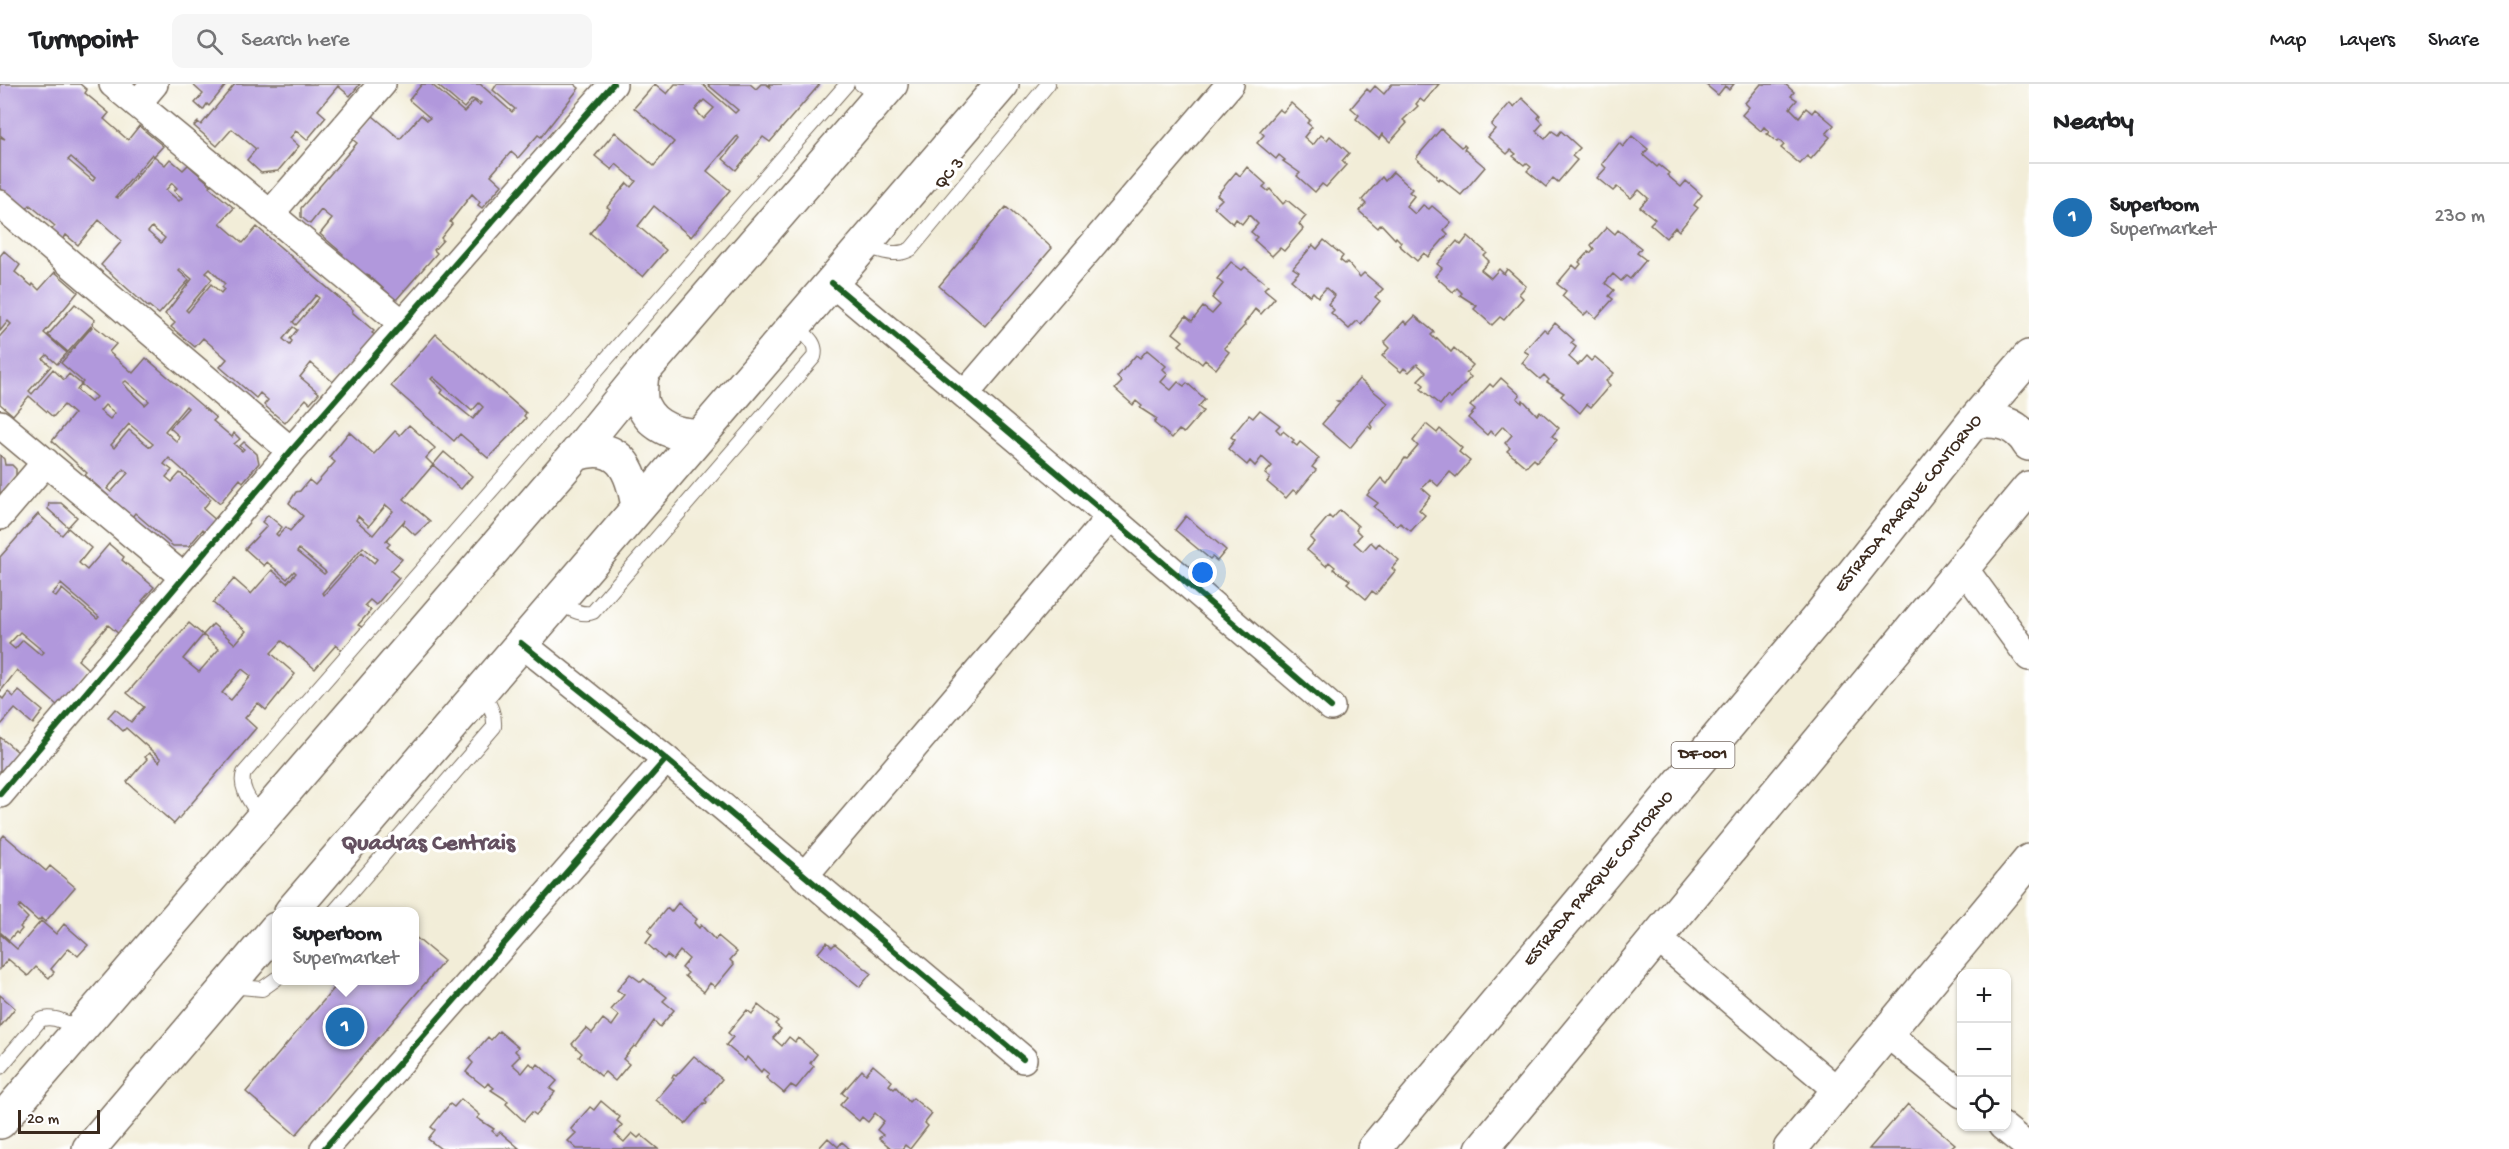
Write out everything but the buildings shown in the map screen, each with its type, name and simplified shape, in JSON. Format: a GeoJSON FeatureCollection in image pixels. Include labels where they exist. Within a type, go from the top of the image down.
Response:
{"type":"FeatureCollection","features":[{"type":"Feature","properties":{"kind":"main road"},"geometry":{"type":"LineString","coordinates":[[295,907],[1002,84]]}},
{"type":"Feature","properties":{"kind":"main road"},"geometry":{"type":"LineString","coordinates":[[0,1122],[576,453],[878,88]]}},
{"type":"Feature","properties":{"kind":"main road","name":"ESTRADA PARQUE CONTORNO"},"geometry":{"type":"LineString","coordinates":[[1374,1149],[1822,613],[1974,421],[2029,357]]}},
{"type":"Feature","properties":{"kind":"main road"},"geometry":{"type":"LineString","coordinates":[[642,373],[643,406],[653,420],[682,436],[700,435]]}},
{"type":"Feature","properties":{"kind":"main road"},"geometry":{"type":"LineString","coordinates":[[1974,421],[2006,422],[2017,429],[2029,444]]}},
{"type":"Feature","properties":{"kind":"main road"},"geometry":{"type":"LineString","coordinates":[[576,453],[597,449],[620,459],[628,468],[634,482],[638,507]]}},
{"type":"Feature","properties":{"kind":"main road"},"geometry":{"type":"LineString","coordinates":[[1482,1149],[2029,488]]}},
{"type":"Feature","properties":{"kind":"main road"},"geometry":{"type":"LineString","coordinates":[[1790,1149],[2029,861]]}},
{"type":"Feature","properties":{"kind":"main road"},"geometry":{"type":"LineString","coordinates":[[90,1149],[272,934]]}},
{"type":"Feature","properties":{"kind":"street"},"geometry":{"type":"LineString","coordinates":[[113,84],[402,323]]}},
{"type":"Feature","properties":{"kind":"street"},"geometry":{"type":"LineString","coordinates":[[137,104],[154,84]]}},
{"type":"Feature","properties":{"kind":"street"},"geometry":{"type":"LineString","coordinates":[[270,213],[382,84]]}},
{"type":"Feature","properties":{"kind":"street"},"geometry":{"type":"LineString","coordinates":[[0,794],[182,576],[613,84]]}},
{"type":"Feature","properties":{"kind":"street"},"geometry":{"type":"LineString","coordinates":[[965,394],[1230,84]]}},
{"type":"Feature","properties":{"kind":"street"},"geometry":{"type":"LineString","coordinates":[[0,204],[291,451]]}},
{"type":"Feature","properties":{"kind":"street"},"geometry":{"type":"LineString","coordinates":[[832,283],[1331,707]]}},
{"type":"Feature","properties":{"kind":"street"},"geometry":{"type":"LineString","coordinates":[[0,424],[182,576]]}},
{"type":"Feature","properties":{"kind":"street"},"geometry":{"type":"LineString","coordinates":[[0,516],[46,462]]}},
{"type":"Feature","properties":{"kind":"street"},"geometry":{"type":"LineString","coordinates":[[804,876],[1110,517]]}},
{"type":"Feature","properties":{"kind":"street"},"geometry":{"type":"LineString","coordinates":[[1964,567],[2029,657]]}},
{"type":"Feature","properties":{"kind":"street"},"geometry":{"type":"LineString","coordinates":[[521,643],[666,759],[1023,1059]]}},
{"type":"Feature","properties":{"kind":"street"},"geometry":{"type":"LineString","coordinates":[[324,1149],[666,759]]}},
{"type":"Feature","properties":{"kind":"street"},"geometry":{"type":"LineString","coordinates":[[1656,937],[1838,1091]]}},
{"type":"Feature","properties":{"kind":"street"},"geometry":{"type":"LineString","coordinates":[[1886,1033],[1957,1090]]}},
{"type":"Feature","properties":{"kind":"street"},"geometry":{"type":"LineString","coordinates":[[2008,1131],[2029,1148]]}},
{"type":"Feature","properties":{"kind":"lane"},"geometry":{"type":"LineString","coordinates":[[261,818],[243,788],[241,780],[244,773],[847,84]]}},
{"type":"Feature","properties":{"kind":"lane","name":"QC 3"},"geometry":{"type":"LineString","coordinates":[[864,246],[894,254],[903,254],[910,249],[1048,84]]}},
{"type":"Feature","properties":{"kind":"lane"},"geometry":{"type":"LineString","coordinates":[[557,602],[588,615],[593,612],[814,357],[816,350],[813,343],[795,325]]}},
{"type":"Feature","properties":{"kind":"lane"},"geometry":{"type":"LineString","coordinates":[[338,907],[494,727],[495,717],[481,690]]}},
{"type":"Feature","properties":{"kind":"lane"},"geometry":{"type":"LineString","coordinates":[[228,986],[262,989],[272,982]]}},
{"type":"Feature","properties":{"kind":"lane"},"geometry":{"type":"LineString","coordinates":[[0,1067],[40,1020],[46,1017],[79,1028]]}},
{"type":"Feature","properties":{"kind":"cycle path"},"geometry":{"type":"LineString","coordinates":[[0,794],[291,451],[613,84]]}},
{"type":"Feature","properties":{"kind":"cycle path"},"geometry":{"type":"LineString","coordinates":[[832,283],[1331,707]]}},
{"type":"Feature","properties":{"kind":"cycle path"},"geometry":{"type":"LineString","coordinates":[[521,643],[666,759],[1023,1059]]}},
{"type":"Feature","properties":{"kind":"cycle path"},"geometry":{"type":"LineString","coordinates":[[324,1149],[666,759]]}},
{"type":"Feature","properties":{"kind":"place","name":"Superbom"},"geometry":{"type":"Point","coordinates":[345,1027]}},
{"type":"Feature","properties":{"kind":"district","name":"Quadras Centrais"},"geometry":{"type":"Point","coordinates":[428,844]}}]}
